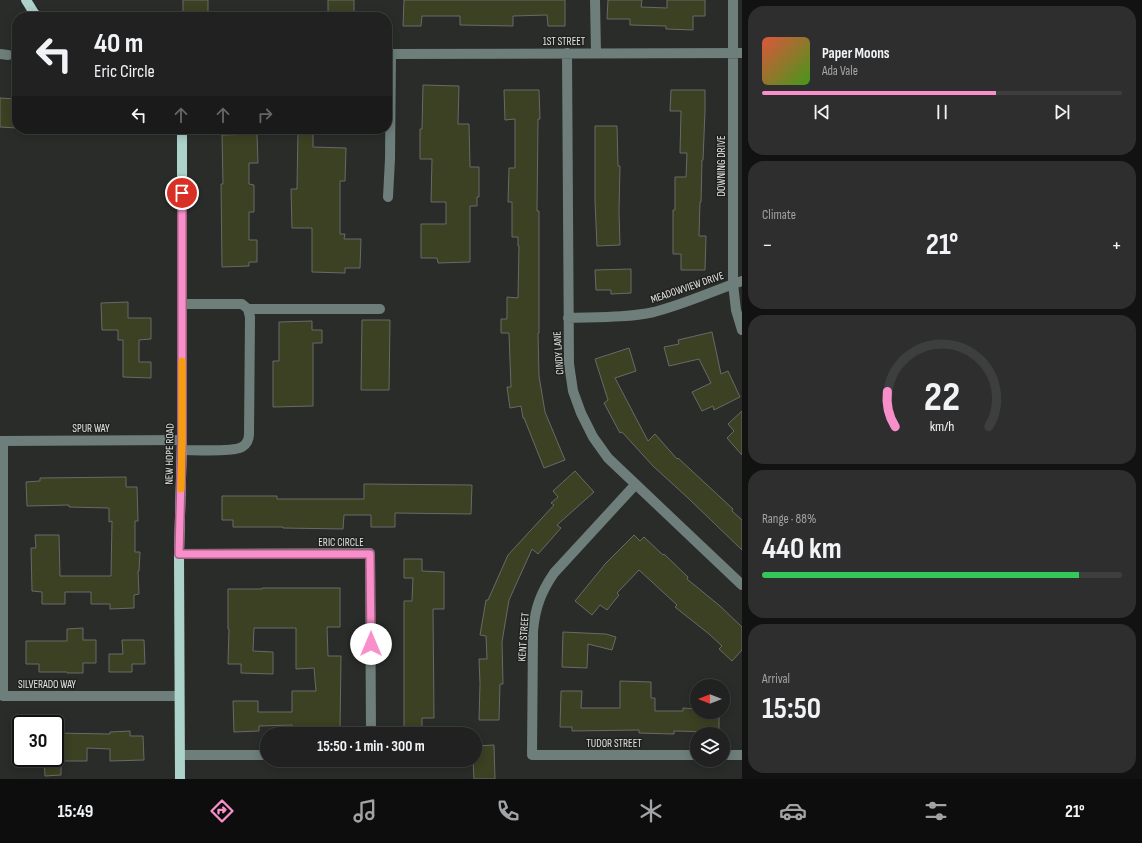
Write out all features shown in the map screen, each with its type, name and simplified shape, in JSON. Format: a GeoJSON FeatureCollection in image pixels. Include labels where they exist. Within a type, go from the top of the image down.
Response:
{"type":"FeatureCollection","features":[{"type":"Feature","properties":{"kind":"main road"},"geometry":{"type":"LineString","coordinates":[[26,0],[33,12]]}},
{"type":"Feature","properties":{"kind":"main road","name":"NEW HOPE ROAD"},"geometry":{"type":"LineString","coordinates":[[180,779],[179,554],[182,445],[182,134]]}},
{"type":"Feature","properties":{"kind":"street"},"geometry":{"type":"LineString","coordinates":[[595,0],[596,53]]}},
{"type":"Feature","properties":{"kind":"street","name":"DOWNING DRIVE"},"geometry":{"type":"LineString","coordinates":[[733,0],[737,53],[738,282],[736,310],[742,330]]}},
{"type":"Feature","properties":{"kind":"street","name":"CINDY LANE"},"geometry":{"type":"LineString","coordinates":[[567,53],[568,318],[569,364],[573,390],[581,413],[592,437],[608,458],[742,585]]}},
{"type":"Feature","properties":{"kind":"street","name":"1ST STREET"},"geometry":{"type":"LineString","coordinates":[[392,54],[737,53]]}},
{"type":"Feature","properties":{"kind":"street"},"geometry":{"type":"LineString","coordinates":[[388,197],[390,134]]}},
{"type":"Feature","properties":{"kind":"street","name":"MEADOWVIEW DRIVE"},"geometry":{"type":"LineString","coordinates":[[568,318],[621,317],[653,312],[696,299],[738,282]]}},
{"type":"Feature","properties":{"kind":"street"},"geometry":{"type":"LineString","coordinates":[[182,304],[242,304],[248,309],[380,309]]}},
{"type":"Feature","properties":{"kind":"street","name":"SPUR WAY"},"geometry":{"type":"LineString","coordinates":[[2,441],[182,445],[234,450],[243,447],[248,441],[250,434],[250,317],[248,309]]}},
{"type":"Feature","properties":{"kind":"street","name":"SILVERADO WAY"},"geometry":{"type":"LineString","coordinates":[[2,441],[3,696],[180,696]]}},
{"type":"Feature","properties":{"kind":"street","name":"KENT STREET"},"geometry":{"type":"LineString","coordinates":[[532,754],[533,631],[538,602],[545,586],[554,573],[635,485]]}},
{"type":"Feature","properties":{"kind":"street","name":"ERIC CIRCLE"},"geometry":{"type":"LineString","coordinates":[[179,554],[370,554],[371,727]]}},
{"type":"Feature","properties":{"kind":"street","name":"TUDOR STREET"},"geometry":{"type":"LineString","coordinates":[[532,754],[690,755]]}},
{"type":"Feature","properties":{"kind":"street"},"geometry":{"type":"LineString","coordinates":[[180,755],[260,755]]}},
{"type":"Feature","properties":{"kind":"street"},"geometry":{"type":"LineString","coordinates":[[730,755],[742,755]]}},
{"type":"Feature","properties":{"kind":"building"},"geometry":{"type":"Polygon","coordinates":[[[183,0],[208,0],[208,12],[183,12],[183,0]]]}},
{"type":"Feature","properties":{"kind":"building"},"geometry":{"type":"Polygon","coordinates":[[[328,0],[354,0],[354,12],[328,12],[328,0]]]}},
{"type":"Feature","properties":{"kind":"building"},"geometry":{"type":"Polygon","coordinates":[[[404,0],[565,0],[565,26],[548,26],[547,15],[513,16],[513,26],[460,25],[460,16],[422,16],[421,26],[403,26],[404,0]]]}},
{"type":"Feature","properties":{"kind":"building"},"geometry":{"type":"Polygon","coordinates":[[[608,0],[642,0],[641,7],[667,8],[667,0],[705,0],[705,16],[693,16],[693,30],[666,29],[666,26],[630,25],[630,19],[607,19],[608,0]]]}},
{"type":"Feature","properties":{"kind":"building"},"geometry":{"type":"Polygon","coordinates":[[[423,85],[459,86],[458,124],[469,124],[470,167],[479,167],[479,197],[477,197],[477,206],[470,206],[470,262],[438,263],[437,258],[421,258],[421,224],[446,224],[446,202],[431,202],[432,159],[420,159],[420,129],[422,129],[423,85]]]}},
{"type":"Feature","properties":{"kind":"building"},"geometry":{"type":"Polygon","coordinates":[[[504,90],[539,90],[540,119],[538,119],[537,211],[539,211],[539,376],[545,412],[565,460],[544,468],[523,418],[521,406],[510,408],[507,387],[511,387],[509,333],[501,333],[501,319],[507,319],[507,297],[518,298],[519,246],[518,237],[512,237],[512,202],[508,202],[509,168],[515,168],[515,119],[505,120],[504,90]]]}},
{"type":"Feature","properties":{"kind":"building"},"geometry":{"type":"Polygon","coordinates":[[[671,90],[705,90],[699,236],[706,236],[705,270],[681,270],[681,254],[673,254],[675,177],[686,177],[687,153],[680,153],[681,111],[670,111],[671,90]]]}},
{"type":"Feature","properties":{"kind":"building"},"geometry":{"type":"Polygon","coordinates":[[[0,98],[12,99],[12,128],[0,127],[0,98]]]}},
{"type":"Feature","properties":{"kind":"building"},"geometry":{"type":"Polygon","coordinates":[[[595,126],[617,126],[618,166],[620,166],[620,245],[597,246],[595,201],[595,126]]]}},
{"type":"Feature","properties":{"kind":"building"},"geometry":{"type":"Polygon","coordinates":[[[257,134],[258,163],[249,163],[249,184],[254,185],[254,212],[249,212],[249,240],[257,240],[257,262],[249,262],[249,266],[222,267],[222,135],[257,134]]]}},
{"type":"Feature","properties":{"kind":"building"},"geometry":{"type":"Polygon","coordinates":[[[298,134],[313,134],[313,147],[346,148],[345,181],[340,181],[340,234],[345,234],[344,239],[361,239],[360,268],[345,268],[345,273],[312,272],[312,228],[292,228],[291,189],[297,189],[298,134]]]}},
{"type":"Feature","properties":{"kind":"building"},"geometry":{"type":"Polygon","coordinates":[[[631,269],[631,293],[611,294],[611,290],[596,290],[595,270],[631,269]]]}},
{"type":"Feature","properties":{"kind":"building"},"geometry":{"type":"Polygon","coordinates":[[[128,302],[128,318],[151,318],[151,339],[139,340],[139,362],[151,362],[151,378],[123,377],[123,340],[118,340],[118,330],[102,330],[101,303],[128,302]]]}},
{"type":"Feature","properties":{"kind":"building"},"geometry":{"type":"Polygon","coordinates":[[[362,320],[390,320],[389,390],[361,390],[362,320]]]}},
{"type":"Feature","properties":{"kind":"building"},"geometry":{"type":"Polygon","coordinates":[[[312,321],[312,330],[322,330],[322,343],[313,343],[313,406],[273,407],[273,361],[279,361],[279,322],[312,321]]]}},
{"type":"Feature","properties":{"kind":"building"},"geometry":{"type":"Polygon","coordinates":[[[712,332],[721,374],[728,371],[740,397],[714,410],[713,406],[702,411],[692,392],[711,383],[699,359],[669,366],[664,347],[679,344],[678,340],[712,332]]]}},
{"type":"Feature","properties":{"kind":"building"},"geometry":{"type":"Polygon","coordinates":[[[629,348],[636,371],[615,378],[648,441],[655,434],[677,459],[678,458],[733,509],[732,511],[742,520],[742,550],[653,466],[622,432],[620,433],[604,403],[608,400],[595,359],[629,348]]]}},
{"type":"Feature","properties":{"kind":"building"},"geometry":{"type":"Polygon","coordinates":[[[742,411],[742,455],[727,438],[734,431],[728,424],[742,411]]]}},
{"type":"Feature","properties":{"kind":"building"},"geometry":{"type":"Polygon","coordinates":[[[575,471],[594,492],[557,525],[561,528],[538,554],[532,549],[509,600],[502,642],[503,684],[500,684],[499,720],[479,720],[479,659],[487,659],[486,636],[480,635],[486,600],[488,600],[508,555],[554,505],[551,503],[558,497],[553,491],[575,471]]]}},
{"type":"Feature","properties":{"kind":"building"},"geometry":{"type":"Polygon","coordinates":[[[126,477],[126,487],[137,487],[138,521],[135,521],[135,552],[140,552],[138,571],[139,594],[134,595],[134,608],[110,609],[110,604],[91,604],[91,592],[65,592],[65,604],[42,604],[42,592],[32,591],[31,548],[36,548],[35,535],[59,535],[60,576],[111,576],[112,521],[109,522],[109,508],[69,507],[69,505],[27,506],[26,482],[40,481],[40,478],[126,477]]]}},
{"type":"Feature","properties":{"kind":"building"},"geometry":{"type":"Polygon","coordinates":[[[364,484],[472,485],[471,514],[395,513],[395,527],[371,527],[371,515],[344,515],[343,529],[233,527],[233,520],[222,520],[222,496],[277,496],[277,499],[364,499],[364,484]]]}},
{"type":"Feature","properties":{"kind":"building"},"geometry":{"type":"Polygon","coordinates":[[[634,535],[640,541],[644,537],[663,555],[664,554],[688,577],[687,579],[720,606],[742,627],[742,650],[732,661],[719,649],[722,646],[675,607],[677,605],[639,570],[617,593],[619,595],[607,610],[600,605],[592,615],[575,601],[606,563],[634,535]]]}},
{"type":"Feature","properties":{"kind":"building"},"geometry":{"type":"Polygon","coordinates":[[[404,559],[422,559],[422,571],[444,572],[444,609],[433,609],[434,718],[422,718],[422,727],[404,727],[404,601],[412,601],[413,578],[404,578],[404,559]]]}},
{"type":"Feature","properties":{"kind":"building"},"geometry":{"type":"Polygon","coordinates":[[[340,588],[340,627],[327,627],[328,656],[341,656],[340,727],[292,727],[292,725],[259,726],[259,731],[234,732],[233,701],[258,701],[258,712],[292,712],[292,691],[316,691],[314,668],[296,669],[296,628],[254,628],[253,651],[273,652],[273,674],[241,673],[241,664],[228,664],[228,589],[340,588]]]}},
{"type":"Feature","properties":{"kind":"building"},"geometry":{"type":"Polygon","coordinates":[[[83,628],[83,640],[96,640],[96,663],[83,663],[83,673],[39,672],[39,664],[26,664],[26,641],[67,641],[67,629],[83,628]]]}},
{"type":"Feature","properties":{"kind":"building"},"geometry":{"type":"Polygon","coordinates":[[[563,632],[606,634],[616,637],[612,650],[588,644],[587,668],[562,667],[563,632]]]}},
{"type":"Feature","properties":{"kind":"building"},"geometry":{"type":"Polygon","coordinates":[[[122,640],[144,640],[145,664],[132,664],[132,672],[109,672],[109,654],[123,654],[122,640]]]}},
{"type":"Feature","properties":{"kind":"building"},"geometry":{"type":"Polygon","coordinates":[[[620,681],[651,682],[651,698],[655,698],[655,711],[683,711],[683,708],[690,708],[690,719],[719,719],[719,727],[690,727],[690,731],[674,731],[674,734],[639,733],[639,730],[572,731],[572,727],[560,727],[561,691],[582,691],[581,708],[620,708],[620,681]]]}},
{"type":"Feature","properties":{"kind":"building"},"geometry":{"type":"Polygon","coordinates":[[[130,731],[130,736],[143,736],[144,760],[110,761],[110,749],[87,748],[87,761],[64,761],[64,733],[110,734],[110,732],[130,731]]]}},
{"type":"Feature","properties":{"kind":"building"},"geometry":{"type":"Polygon","coordinates":[[[494,745],[495,779],[474,779],[473,767],[482,767],[482,746],[494,745]]]}},
{"type":"Feature","properties":{"kind":"building"},"geometry":{"type":"Polygon","coordinates":[[[44,767],[61,767],[61,775],[45,776],[44,767]]]}},
{"type":"Feature","properties":{"kind":"slow traffic"},"geometry":{"type":"LineString","coordinates":[[181,489],[182,361]]}},
{"type":"Feature","properties":{"kind":"route"},"geometry":{"type":"LineString","coordinates":[[182,193],[182,440],[179,554],[370,554],[371,644]]}}]}
